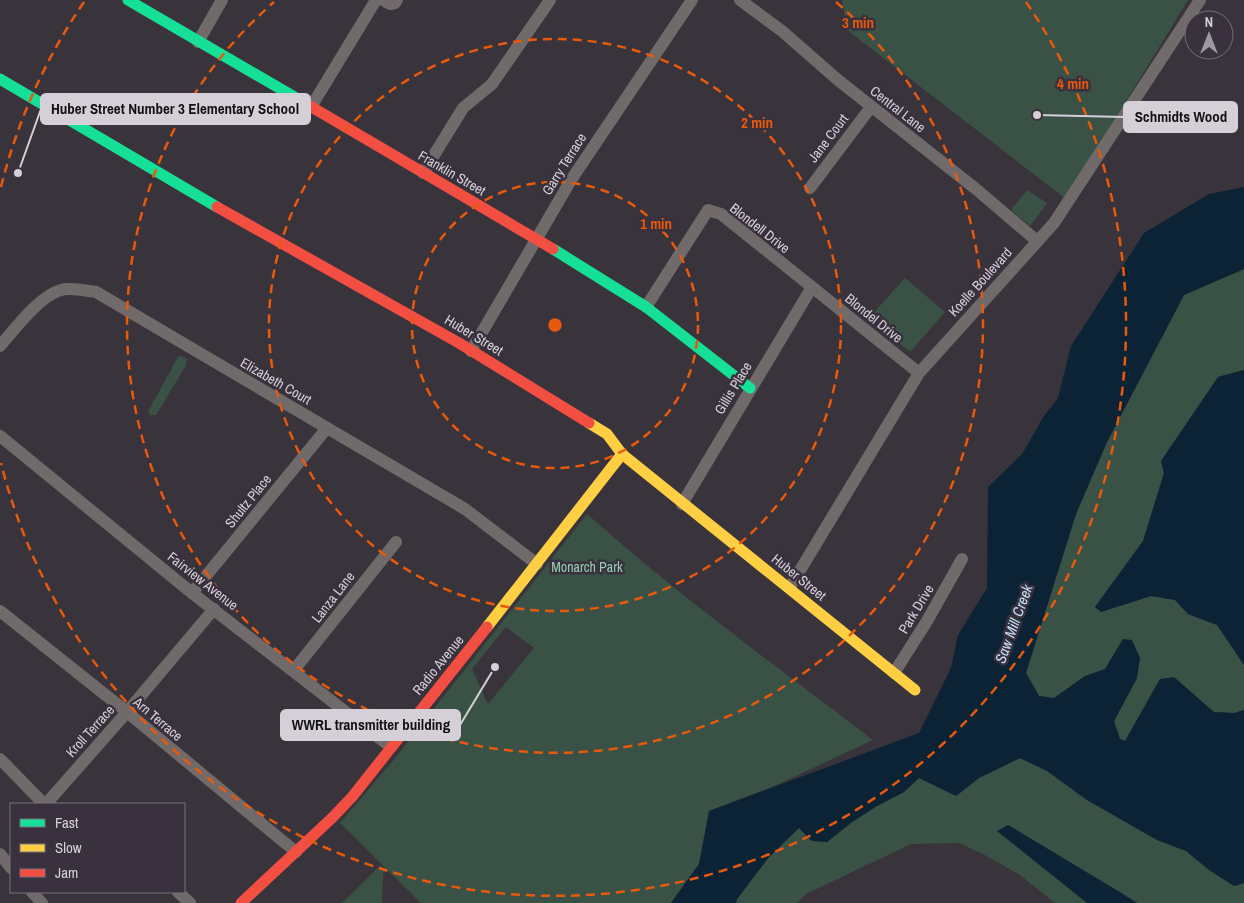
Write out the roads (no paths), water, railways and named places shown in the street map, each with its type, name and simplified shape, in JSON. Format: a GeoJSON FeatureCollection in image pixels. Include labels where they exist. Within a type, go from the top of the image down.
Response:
{"type":"FeatureCollection","features":[{"type":"Feature","properties":{"kind":"street","name":"Franklin Street"},"geometry":{"type":"LineString","coordinates":[[128,0],[537,239],[646,307],[750,388]]}},
{"type":"Feature","properties":{"kind":"street"},"geometry":{"type":"LineString","coordinates":[[198,42],[222,0]]}},
{"type":"Feature","properties":{"kind":"street"},"geometry":{"type":"LineString","coordinates":[[312,107],[376,0]]}},
{"type":"Feature","properties":{"kind":"street"},"geometry":{"type":"LineString","coordinates":[[383,0],[390,4],[395,3],[397,0]]}},
{"type":"Feature","properties":{"kind":"street"},"geometry":{"type":"LineString","coordinates":[[423,173],[463,108],[492,84],[550,0]]}},
{"type":"Feature","properties":{"kind":"street","name":"Garry Terrace"},"geometry":{"type":"LineString","coordinates":[[471,351],[571,180],[692,0]]}},
{"type":"Feature","properties":{"kind":"street","name":"Central Lane"},"geometry":{"type":"LineString","coordinates":[[740,0],[782,31],[871,107],[976,189],[1036,241]]}},
{"type":"Feature","properties":{"kind":"street","name":"Koelle Boulevard"},"geometry":{"type":"LineString","coordinates":[[790,587],[919,373],[1054,223],[1200,0]]}},
{"type":"Feature","properties":{"kind":"street","name":"Huber Street"},"geometry":{"type":"LineString","coordinates":[[0,79],[226,212],[471,351],[607,434],[622,454],[682,504],[790,587],[915,690]]}},
{"type":"Feature","properties":{"kind":"street","name":"Jane Court"},"geometry":{"type":"LineString","coordinates":[[810,188],[871,107]]}},
{"type":"Feature","properties":{"kind":"street","name":"Blondell Drive"},"geometry":{"type":"LineString","coordinates":[[646,307],[708,210],[721,214],[812,287]]}},
{"type":"Feature","properties":{"kind":"street","name":"Blondel Drive"},"geometry":{"type":"LineString","coordinates":[[812,287],[919,373]]}},
{"type":"Feature","properties":{"kind":"street","name":"Gillis Place"},"geometry":{"type":"LineString","coordinates":[[682,504],[812,287]]}},
{"type":"Feature","properties":{"kind":"street","name":"Elizabeth Court"},"geometry":{"type":"LineString","coordinates":[[0,346],[28,313],[44,300],[61,290],[96,292],[465,509],[538,564]]}},
{"type":"Feature","properties":{"kind":"street","name":"Shultz Place"},"geometry":{"type":"LineString","coordinates":[[192,592],[327,428]]}},
{"type":"Feature","properties":{"kind":"street","name":"Fairview Avenue"},"geometry":{"type":"LineString","coordinates":[[0,436],[192,592],[391,747]]}},
{"type":"Feature","properties":{"kind":"street","name":"Radio Avenue"},"geometry":{"type":"LineString","coordinates":[[241,903],[341,810],[538,564],[622,454]]}},
{"type":"Feature","properties":{"kind":"street","name":"Lanza Lane"},"geometry":{"type":"LineString","coordinates":[[294,670],[396,542]]}},
{"type":"Feature","properties":{"kind":"street","name":"Park Drive"},"geometry":{"type":"LineString","coordinates":[[894,673],[962,560]]}},
{"type":"Feature","properties":{"kind":"street","name":"Kroll Terrace"},"geometry":{"type":"LineString","coordinates":[[46,803],[127,712],[214,609]]}},
{"type":"Feature","properties":{"kind":"street","name":"Arn Terrace"},"geometry":{"type":"LineString","coordinates":[[0,611],[127,712],[296,852]]}},
{"type":"Feature","properties":{"kind":"street","name":"Kroll Terrace"},"geometry":{"type":"LineString","coordinates":[[0,759],[44,803]]}},
{"type":"Feature","properties":{"kind":"street"},"geometry":{"type":"LineString","coordinates":[[0,854],[10,867]]}},
{"type":"Feature","properties":{"kind":"street"},"geometry":{"type":"LineString","coordinates":[[33,893],[42,903]]}},
{"type":"Feature","properties":{"kind":"street"},"geometry":{"type":"LineString","coordinates":[[179,893],[190,903]]}},
{"type":"Feature","properties":{"kind":"water","name":"Saw Mill Creek"},"geometry":{"type":"Polygon","coordinates":[[[1244,187],[1244,269],[1184,295],[1107,442],[1076,514],[1026,673],[1039,696],[1054,698],[1085,676],[1105,669],[1123,639],[1132,640],[1140,658],[1137,678],[1114,721],[1120,739],[1125,741],[1160,679],[1174,677],[1214,712],[1234,713],[1244,710],[1244,883],[1234,886],[1209,870],[1186,851],[1157,840],[1087,800],[1047,771],[1020,758],[979,778],[956,796],[919,778],[904,792],[852,822],[827,842],[812,841],[799,828],[769,857],[737,899],[736,903],[671,903],[699,864],[709,811],[919,733],[951,668],[958,635],[987,588],[988,487],[1022,454],[1044,416],[1058,398],[1071,346],[1144,233],[1209,194],[1244,187]]]}},
{"type":"Feature","properties":{"kind":"water"},"geometry":{"type":"Polygon","coordinates":[[[1244,370],[1244,665],[1217,625],[1188,614],[1175,600],[1151,596],[1101,612],[1095,607],[1143,541],[1164,473],[1161,461],[1218,377],[1244,370]]]}},
{"type":"Feature","properties":{"kind":"water"},"geometry":{"type":"Polygon","coordinates":[[[1008,825],[1137,903],[1087,903],[997,831],[1008,825]]]}},
{"type":"Feature","properties":{"kind":"place","name":"Schmidts Wood"},"geometry":{"type":"Point","coordinates":[1037,115]}},
{"type":"Feature","properties":{"kind":"place","name":"Huber Street Number 3 Elementary School"},"geometry":{"type":"Point","coordinates":[18,173]}},
{"type":"Feature","properties":{"kind":"place","name":"WWRL transmitter building"},"geometry":{"type":"Point","coordinates":[495,667]}},
{"type":"Feature","properties":{"kind":"park label","name":"Monarch Park"},"geometry":{"type":"Point","coordinates":[587,567]}}]}
